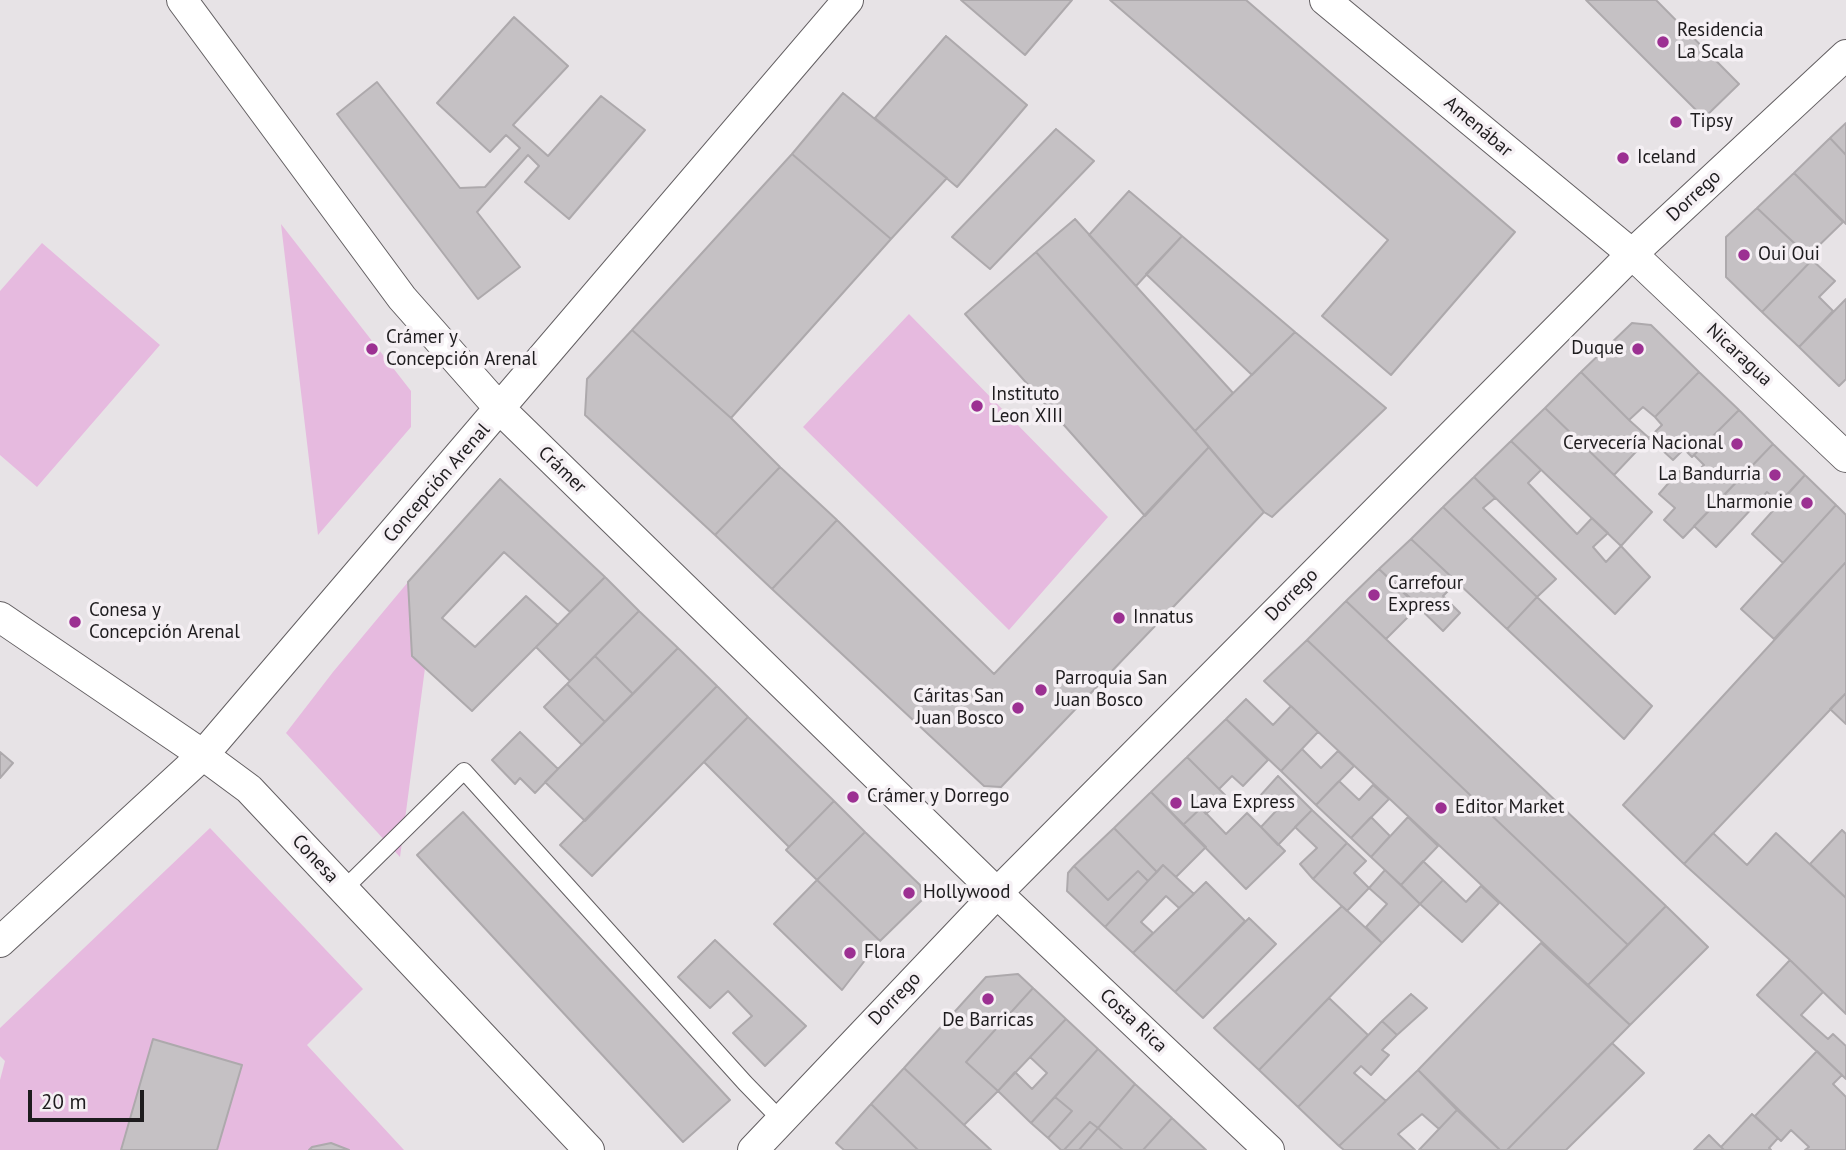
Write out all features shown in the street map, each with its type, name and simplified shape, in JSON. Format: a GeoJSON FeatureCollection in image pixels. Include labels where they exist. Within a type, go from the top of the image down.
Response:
{"type":"FeatureCollection","features":[{"type":"Feature","properties":{"kind":"street","name":"Crámer"},"geometry":{"type":"LineString","coordinates":[[181,0],[402,298],[500,410],[997,893]]}},
{"type":"Feature","properties":{"kind":"street","name":"Concepción Arenal"},"geometry":{"type":"LineString","coordinates":[[0,942],[204,755],[848,0]]}},
{"type":"Feature","properties":{"kind":"street","name":"Amenábar"},"geometry":{"type":"LineString","coordinates":[[1325,0],[1632,254]]}},
{"type":"Feature","properties":{"kind":"street","name":"Dorrego"},"geometry":{"type":"LineString","coordinates":[[752,1150],[997,893],[1632,254],[1846,55]]}},
{"type":"Feature","properties":{"kind":"street","name":"Nicaragua"},"geometry":{"type":"LineString","coordinates":[[1632,254],[1846,457]]}},
{"type":"Feature","properties":{"kind":"street","name":"Conesa"},"geometry":{"type":"LineString","coordinates":[[0,617],[204,755],[249,789],[589,1150]]}},
{"type":"Feature","properties":{"kind":"street","name":"Costa Rica"},"geometry":{"type":"LineString","coordinates":[[997,893],[1269,1150]]}},
{"type":"Feature","properties":{"kind":"lane"},"geometry":{"type":"LineString","coordinates":[[343,890],[464,771],[780,1119]]}},
{"type":"Feature","properties":{"kind":"shaded area"},"geometry":{"type":"Polygon","coordinates":[[[281,224],[411,391],[411,427],[318,535],[281,224]]]}},
{"type":"Feature","properties":{"kind":"shaded area"},"geometry":{"type":"Polygon","coordinates":[[[42,243],[160,345],[37,487],[0,455],[0,291],[42,243]]]}},
{"type":"Feature","properties":{"kind":"shaded area"},"geometry":{"type":"Polygon","coordinates":[[[909,314],[1108,517],[1009,630],[803,427],[909,314]]]}},
{"type":"Feature","properties":{"kind":"shaded area"},"geometry":{"type":"Polygon","coordinates":[[[408,582],[412,656],[425,668],[400,857],[286,733],[408,582]]]}},
{"type":"Feature","properties":{"kind":"shaded area"},"geometry":{"type":"Polygon","coordinates":[[[210,828],[363,989],[307,1045],[404,1150],[349,1150],[331,1143],[309,1150],[217,1150],[242,1065],[153,1040],[121,1150],[0,1150],[0,1080],[5,1061],[0,1056],[0,1028],[210,828]]]}},
{"type":"Feature","properties":{"kind":"building"},"geometry":{"type":"Polygon","coordinates":[[[961,0],[1072,0],[1025,55],[961,0]]]}},
{"type":"Feature","properties":{"kind":"building"},"geometry":{"type":"Polygon","coordinates":[[[1110,0],[1246,0],[1515,232],[1391,375],[1322,316],[1388,240],[1110,0]]]}},
{"type":"Feature","properties":{"kind":"building","name":"Residencia La Scala"},"geometry":{"type":"Polygon","coordinates":[[[1586,0],[1656,0],[1739,84],[1704,118],[1586,0]]]}},
{"type":"Feature","properties":{"kind":"building"},"geometry":{"type":"Polygon","coordinates":[[[514,17],[568,66],[513,125],[548,156],[601,96],[645,130],[569,219],[525,182],[539,166],[528,155],[477,212],[520,267],[478,299],[337,114],[377,82],[460,188],[485,187],[520,148],[506,135],[490,152],[437,103],[514,17]]]}},
{"type":"Feature","properties":{"kind":"building"},"geometry":{"type":"Polygon","coordinates":[[[946,36],[1027,105],[957,187],[875,118],[946,36]]]}},
{"type":"Feature","properties":{"kind":"building"},"geometry":{"type":"Polygon","coordinates":[[[843,93],[947,178],[891,239],[792,154],[843,93]]]}},
{"type":"Feature","properties":{"kind":"building"},"geometry":{"type":"Polygon","coordinates":[[[1846,123],[1846,155],[1830,138],[1846,123]]]}},
{"type":"Feature","properties":{"kind":"building"},"geometry":{"type":"Polygon","coordinates":[[[1056,129],[1094,161],[990,269],[952,237],[1056,129]]]}},
{"type":"Feature","properties":{"kind":"building"},"geometry":{"type":"Polygon","coordinates":[[[1830,138],[1846,155],[1846,224],[1794,173],[1830,138]]]}},
{"type":"Feature","properties":{"kind":"building"},"geometry":{"type":"Polygon","coordinates":[[[792,154],[891,239],[731,418],[632,330],[792,154]]]}},
{"type":"Feature","properties":{"kind":"building"},"geometry":{"type":"Polygon","coordinates":[[[1794,173],[1843,222],[1808,256],[1757,208],[1794,173]]]}},
{"type":"Feature","properties":{"kind":"building"},"geometry":{"type":"Polygon","coordinates":[[[1129,191],[1182,236],[1136,286],[1089,235],[1129,191]]]}},
{"type":"Feature","properties":{"kind":"building"},"geometry":{"type":"Polygon","coordinates":[[[1757,208],[1812,260],[1762,312],[1726,277],[1726,237],[1757,208]]]}},
{"type":"Feature","properties":{"kind":"building"},"geometry":{"type":"Polygon","coordinates":[[[1075,219],[1233,393],[1195,431],[1036,252],[1075,219]]]}},
{"type":"Feature","properties":{"kind":"building"},"geometry":{"type":"Polygon","coordinates":[[[1182,236],[1295,332],[1252,375],[1146,274],[1182,236]]]}},
{"type":"Feature","properties":{"kind":"building"},"geometry":{"type":"Polygon","coordinates":[[[1036,252],[1209,447],[1145,516],[965,314],[1036,252]]]}},
{"type":"Feature","properties":{"kind":"building"},"geometry":{"type":"Polygon","coordinates":[[[1812,260],[1835,281],[1819,297],[1833,311],[1799,347],[1762,312],[1812,260]]]}},
{"type":"Feature","properties":{"kind":"building"},"geometry":{"type":"Polygon","coordinates":[[[1846,299],[1846,379],[1839,386],[1799,347],[1846,299]]]}},
{"type":"Feature","properties":{"kind":"building"},"geometry":{"type":"Polygon","coordinates":[[[1632,323],[1651,325],[1699,372],[1655,417],[1643,407],[1629,420],[1581,372],[1632,323]]]}},
{"type":"Feature","properties":{"kind":"building"},"geometry":{"type":"Polygon","coordinates":[[[632,330],[731,418],[780,467],[715,535],[585,415],[587,379],[632,330]]]}},
{"type":"Feature","properties":{"kind":"building"},"geometry":{"type":"Polygon","coordinates":[[[1295,332],[1386,408],[1272,517],[1264,512],[1195,431],[1295,332]]]}},
{"type":"Feature","properties":{"kind":"building"},"geometry":{"type":"Polygon","coordinates":[[[1581,372],[1649,438],[1614,475],[1545,408],[1581,372]]]}},
{"type":"Feature","properties":{"kind":"building"},"geometry":{"type":"Polygon","coordinates":[[[1699,372],[1739,410],[1692,457],[1684,449],[1673,460],[1649,438],[1662,425],[1655,417],[1699,372]]]}},
{"type":"Feature","properties":{"kind":"building"},"geometry":{"type":"Polygon","coordinates":[[[1545,408],[1652,512],[1621,546],[1511,441],[1545,408]]]}},
{"type":"Feature","properties":{"kind":"building"},"geometry":{"type":"Polygon","coordinates":[[[1739,410],[1773,444],[1683,538],[1664,520],[1675,508],[1659,494],[1679,471],[1688,480],[1704,465],[1694,455],[1739,410]]]}},
{"type":"Feature","properties":{"kind":"building"},"geometry":{"type":"Polygon","coordinates":[[[1511,441],[1541,470],[1528,483],[1577,534],[1592,518],[1608,533],[1593,547],[1606,562],[1621,546],[1650,577],[1615,614],[1474,477],[1511,441]]]}},
{"type":"Feature","properties":{"kind":"building"},"geometry":{"type":"Polygon","coordinates":[[[1773,444],[1805,475],[1779,503],[1767,492],[1716,547],[1694,526],[1773,444]]]}},
{"type":"Feature","properties":{"kind":"building"},"geometry":{"type":"Polygon","coordinates":[[[1209,447],[1264,512],[1001,787],[984,786],[772,589],[837,520],[994,674],[1209,447]]]}},
{"type":"Feature","properties":{"kind":"building"},"geometry":{"type":"Polygon","coordinates":[[[780,467],[837,520],[772,589],[715,535],[780,467]]]}},
{"type":"Feature","properties":{"kind":"building"},"geometry":{"type":"Polygon","coordinates":[[[1805,475],[1836,505],[1783,563],[1752,534],[1805,475]]]}},
{"type":"Feature","properties":{"kind":"building"},"geometry":{"type":"Polygon","coordinates":[[[1474,477],[1495,498],[1483,508],[1556,579],[1537,597],[1443,507],[1474,477]]]}},
{"type":"Feature","properties":{"kind":"building"},"geometry":{"type":"Polygon","coordinates":[[[500,479],[605,577],[570,612],[504,552],[442,618],[475,647],[526,596],[558,625],[472,711],[412,656],[408,582],[500,479]]]}},
{"type":"Feature","properties":{"kind":"building"},"geometry":{"type":"Polygon","coordinates":[[[1836,505],[1846,515],[1846,562],[1774,639],[1741,609],[1836,505]]]}},
{"type":"Feature","properties":{"kind":"building"},"geometry":{"type":"Polygon","coordinates":[[[1443,507],[1537,597],[1507,629],[1411,539],[1443,507]]]}},
{"type":"Feature","properties":{"kind":"building"},"geometry":{"type":"Polygon","coordinates":[[[1411,539],[1457,582],[1443,596],[1460,613],[1443,631],[1379,569],[1411,539]]]}},
{"type":"Feature","properties":{"kind":"building"},"geometry":{"type":"Polygon","coordinates":[[[1846,562],[1846,693],[1684,864],[1623,805],[1846,562]]]}},
{"type":"Feature","properties":{"kind":"building"},"geometry":{"type":"Polygon","coordinates":[[[1379,569],[1419,606],[1386,639],[1346,601],[1379,569]]]}},
{"type":"Feature","properties":{"kind":"building"},"geometry":{"type":"Polygon","coordinates":[[[605,577],[639,611],[570,681],[536,647],[605,577]]]}},
{"type":"Feature","properties":{"kind":"building"},"geometry":{"type":"Polygon","coordinates":[[[1537,597],[1652,706],[1624,739],[1507,629],[1537,597]]]}},
{"type":"Feature","properties":{"kind":"building"},"geometry":{"type":"Polygon","coordinates":[[[1346,601],[1666,906],[1628,945],[1307,640],[1346,601]]]}},
{"type":"Feature","properties":{"kind":"building"},"geometry":{"type":"Polygon","coordinates":[[[639,611],[678,648],[633,694],[595,656],[639,611]]]}},
{"type":"Feature","properties":{"kind":"building","name":"Editor Market"},"geometry":{"type":"Polygon","coordinates":[[[1307,640],[1628,945],[1588,985],[1264,681],[1307,640]]]}},
{"type":"Feature","properties":{"kind":"building"},"geometry":{"type":"Polygon","coordinates":[[[678,648],[717,686],[585,821],[545,782],[678,648]]]}},
{"type":"Feature","properties":{"kind":"building"},"geometry":{"type":"Polygon","coordinates":[[[595,656],[633,694],[605,722],[567,684],[595,656]]]}},
{"type":"Feature","properties":{"kind":"building"},"geometry":{"type":"Polygon","coordinates":[[[567,684],[605,722],[582,745],[544,707],[567,684]]]}},
{"type":"Feature","properties":{"kind":"building"},"geometry":{"type":"Polygon","coordinates":[[[717,686],[748,717],[592,876],[560,845],[717,686]]]}},
{"type":"Feature","properties":{"kind":"building"},"geometry":{"type":"Polygon","coordinates":[[[1846,693],[1846,724],[1830,709],[1846,693]]]}},
{"type":"Feature","properties":{"kind":"building"},"geometry":{"type":"Polygon","coordinates":[[[1246,699],[1273,725],[1291,706],[1318,732],[1281,771],[1226,719],[1246,699]]]}},
{"type":"Feature","properties":{"kind":"building"},"geometry":{"type":"Polygon","coordinates":[[[748,717],[834,801],[789,847],[704,762],[748,717]]]}},
{"type":"Feature","properties":{"kind":"building"},"geometry":{"type":"Polygon","coordinates":[[[1226,719],[1268,760],[1243,786],[1232,776],[1219,789],[1187,757],[1226,719]]]}},
{"type":"Feature","properties":{"kind":"building"},"geometry":{"type":"Polygon","coordinates":[[[520,732],[558,769],[535,793],[520,778],[515,784],[492,760],[520,732]]]}},
{"type":"Feature","properties":{"kind":"building"},"geometry":{"type":"Polygon","coordinates":[[[1302,749],[1321,768],[1338,751],[1354,766],[1316,805],[1281,771],[1302,749]]]}},
{"type":"Feature","properties":{"kind":"building"},"geometry":{"type":"Polygon","coordinates":[[[0,752],[13,763],[0,778],[0,752]]]}},
{"type":"Feature","properties":{"kind":"building"},"geometry":{"type":"Polygon","coordinates":[[[1187,757],[1225,795],[1206,814],[1201,808],[1183,825],[1151,792],[1187,757]]]}},
{"type":"Feature","properties":{"kind":"building"},"geometry":{"type":"Polygon","coordinates":[[[1278,776],[1312,810],[1278,845],[1261,827],[1276,811],[1260,796],[1278,776]]]}},
{"type":"Feature","properties":{"kind":"building"},"geometry":{"type":"Polygon","coordinates":[[[1339,781],[1359,800],[1373,785],[1389,799],[1351,838],[1316,805],[1339,781]]]}},
{"type":"Feature","properties":{"kind":"building"},"geometry":{"type":"Polygon","coordinates":[[[1151,792],[1206,847],[1176,877],[1163,865],[1157,872],[1114,828],[1151,792]]]}},
{"type":"Feature","properties":{"kind":"building"},"geometry":{"type":"Polygon","coordinates":[[[834,801],[865,832],[817,880],[786,850],[834,801]]]}},
{"type":"Feature","properties":{"kind":"building"},"geometry":{"type":"Polygon","coordinates":[[[1201,808],[1226,834],[1247,813],[1285,851],[1246,889],[1183,825],[1201,808]]]}},
{"type":"Feature","properties":{"kind":"building"},"geometry":{"type":"Polygon","coordinates":[[[1312,810],[1347,843],[1313,879],[1300,864],[1317,848],[1295,827],[1312,810]]]}},
{"type":"Feature","properties":{"kind":"building"},"geometry":{"type":"Polygon","coordinates":[[[463,812],[730,1100],[683,1142],[417,855],[463,812]]]}},
{"type":"Feature","properties":{"kind":"building"},"geometry":{"type":"Polygon","coordinates":[[[1371,817],[1390,836],[1371,857],[1351,838],[1371,817]]]}},
{"type":"Feature","properties":{"kind":"building"},"geometry":{"type":"Polygon","coordinates":[[[1408,817],[1438,846],[1401,885],[1371,857],[1408,817]]]}},
{"type":"Feature","properties":{"kind":"building"},"geometry":{"type":"Polygon","coordinates":[[[1114,828],[1157,872],[1148,881],[1138,871],[1108,900],[1074,866],[1114,828]]]}},
{"type":"Feature","properties":{"kind":"building"},"geometry":{"type":"Polygon","coordinates":[[[1842,830],[1846,834],[1846,898],[1810,864],[1842,830]]]}},
{"type":"Feature","properties":{"kind":"building"},"geometry":{"type":"Polygon","coordinates":[[[865,832],[920,885],[923,899],[880,941],[817,880],[865,832]]]}},
{"type":"Feature","properties":{"kind":"building"},"geometry":{"type":"Polygon","coordinates":[[[1713,833],[1747,865],[1776,833],[1846,898],[1846,1014],[1684,864],[1713,833]]]}},
{"type":"Feature","properties":{"kind":"building"},"geometry":{"type":"Polygon","coordinates":[[[1347,843],[1366,861],[1354,873],[1369,888],[1347,911],[1313,879],[1347,843]]]}},
{"type":"Feature","properties":{"kind":"building"},"geometry":{"type":"Polygon","coordinates":[[[1423,861],[1443,880],[1420,904],[1401,885],[1423,861]]]}},
{"type":"Feature","properties":{"kind":"building"},"geometry":{"type":"Polygon","coordinates":[[[1163,865],[1194,894],[1179,908],[1166,896],[1141,922],[1153,933],[1133,953],[1105,927],[1163,865]]]}},
{"type":"Feature","properties":{"kind":"building"},"geometry":{"type":"Polygon","coordinates":[[[1074,866],[1108,900],[1138,871],[1148,881],[1105,927],[1067,891],[1068,873],[1074,866]]]}},
{"type":"Feature","properties":{"kind":"building"},"geometry":{"type":"Polygon","coordinates":[[[1385,870],[1420,904],[1382,943],[1366,927],[1387,904],[1369,888],[1385,870]]]}},
{"type":"Feature","properties":{"kind":"building"},"geometry":{"type":"Polygon","coordinates":[[[817,880],[880,941],[842,990],[774,924],[817,880]]]}},
{"type":"Feature","properties":{"kind":"building"},"geometry":{"type":"Polygon","coordinates":[[[1443,880],[1466,902],[1481,886],[1499,903],[1462,942],[1420,904],[1443,880]]]}},
{"type":"Feature","properties":{"kind":"building"},"geometry":{"type":"Polygon","coordinates":[[[1206,882],[1245,921],[1175,992],[1133,953],[1206,882]]]}},
{"type":"Feature","properties":{"kind":"building"},"geometry":{"type":"Polygon","coordinates":[[[1342,906],[1382,943],[1259,1070],[1214,1028],[1342,906]]]}},
{"type":"Feature","properties":{"kind":"building"},"geometry":{"type":"Polygon","coordinates":[[[1666,906],[1708,947],[1630,1025],[1588,985],[1666,906]]]}},
{"type":"Feature","properties":{"kind":"building"},"geometry":{"type":"Polygon","coordinates":[[[1249,918],[1276,944],[1203,1018],[1175,992],[1249,918]]]}},
{"type":"Feature","properties":{"kind":"building"},"geometry":{"type":"Polygon","coordinates":[[[715,940],[806,1026],[765,1066],[733,1033],[752,1016],[728,991],[710,1008],[678,977],[715,940]]]}},
{"type":"Feature","properties":{"kind":"building"},"geometry":{"type":"Polygon","coordinates":[[[1541,943],[1630,1025],[1507,1150],[1500,1150],[1418,1070],[1541,943]]]}},
{"type":"Feature","properties":{"kind":"building"},"geometry":{"type":"Polygon","coordinates":[[[1790,960],[1823,992],[1801,1015],[1828,1039],[1833,1034],[1846,1046],[1846,1079],[1757,995],[1790,960]]]}},
{"type":"Feature","properties":{"kind":"building"},"geometry":{"type":"Polygon","coordinates":[[[1018,974],[1033,988],[966,1062],[998,1091],[964,1125],[904,1068],[986,977],[1018,974]]]}},
{"type":"Feature","properties":{"kind":"building"},"geometry":{"type":"Polygon","coordinates":[[[1033,988],[1066,1019],[998,1091],[966,1062],[1033,988]]]}},
{"type":"Feature","properties":{"kind":"building"},"geometry":{"type":"Polygon","coordinates":[[[1411,994],[1427,1008],[1397,1035],[1382,1021],[1411,994]]]}},
{"type":"Feature","properties":{"kind":"building"},"geometry":{"type":"Polygon","coordinates":[[[1329,998],[1368,1035],[1298,1107],[1259,1070],[1329,998]]]}},
{"type":"Feature","properties":{"kind":"building"},"geometry":{"type":"Polygon","coordinates":[[[1066,1019],[1098,1049],[1031,1123],[998,1091],[1015,1072],[1032,1089],[1047,1073],[1030,1057],[1066,1019]]]}},
{"type":"Feature","properties":{"kind":"building"},"geometry":{"type":"Polygon","coordinates":[[[1382,1021],[1397,1035],[1382,1050],[1389,1055],[1371,1075],[1361,1066],[1354,1073],[1386,1101],[1339,1146],[1298,1107],[1382,1021]]]}},
{"type":"Feature","properties":{"kind":"building"},"geometry":{"type":"Polygon","coordinates":[[[153,1039],[242,1065],[217,1150],[121,1150],[153,1039]]]}},
{"type":"Feature","properties":{"kind":"building"},"geometry":{"type":"Polygon","coordinates":[[[1612,1043],[1644,1073],[1566,1150],[1507,1150],[1612,1043]]]}},
{"type":"Feature","properties":{"kind":"building"},"geometry":{"type":"Polygon","coordinates":[[[1098,1049],[1135,1084],[1098,1128],[1090,1122],[1061,1150],[1048,1138],[1072,1111],[1055,1097],[1098,1049]]]}},
{"type":"Feature","properties":{"kind":"building"},"geometry":{"type":"Polygon","coordinates":[[[1817,1051],[1842,1075],[1833,1084],[1846,1097],[1846,1150],[1805,1150],[1809,1147],[1791,1130],[1781,1141],[1755,1116],[1817,1051]]]}},
{"type":"Feature","properties":{"kind":"building"},"geometry":{"type":"Polygon","coordinates":[[[904,1068],[991,1150],[918,1150],[871,1104],[904,1068]]]}},
{"type":"Feature","properties":{"kind":"building"},"geometry":{"type":"Polygon","coordinates":[[[1418,1070],[1457,1110],[1439,1129],[1422,1114],[1398,1134],[1415,1150],[1344,1150],[1339,1146],[1418,1070]]]}},
{"type":"Feature","properties":{"kind":"building"},"geometry":{"type":"Polygon","coordinates":[[[1135,1084],[1172,1118],[1143,1150],[1123,1150],[1098,1128],[1135,1084]]]}},
{"type":"Feature","properties":{"kind":"building"},"geometry":{"type":"Polygon","coordinates":[[[1055,1097],[1072,1111],[1048,1138],[1031,1123],[1055,1097]]]}},
{"type":"Feature","properties":{"kind":"building"},"geometry":{"type":"Polygon","coordinates":[[[871,1104],[918,1150],[844,1150],[836,1143],[871,1104]]]}},
{"type":"Feature","properties":{"kind":"building"},"geometry":{"type":"Polygon","coordinates":[[[1457,1110],[1500,1150],[1419,1150],[1457,1110]]]}},
{"type":"Feature","properties":{"kind":"building"},"geometry":{"type":"Polygon","coordinates":[[[1752,1114],[1778,1138],[1769,1148],[1771,1150],[1724,1150],[1721,1147],[1752,1114]]]}},
{"type":"Feature","properties":{"kind":"building"},"geometry":{"type":"Polygon","coordinates":[[[1172,1118],[1206,1150],[1143,1150],[1172,1118]]]}},
{"type":"Feature","properties":{"kind":"building"},"geometry":{"type":"Polygon","coordinates":[[[1090,1122],[1098,1128],[1079,1150],[1064,1150],[1090,1122]]]}},
{"type":"Feature","properties":{"kind":"building"},"geometry":{"type":"Polygon","coordinates":[[[1098,1128],[1123,1150],[1079,1150],[1098,1128]]]}},
{"type":"Feature","properties":{"kind":"building"},"geometry":{"type":"Polygon","coordinates":[[[1709,1135],[1724,1150],[1694,1150],[1709,1135]]]}},
{"type":"Feature","properties":{"kind":"building"},"geometry":{"type":"Polygon","coordinates":[[[331,1143],[349,1150],[309,1150],[312,1147],[331,1143]]]}},
{"type":"Feature","properties":{"kind":"place","name":"Residencia La Scala"},"geometry":{"type":"Point","coordinates":[1663,42]}},
{"type":"Feature","properties":{"kind":"place","name":"Tipsy"},"geometry":{"type":"Point","coordinates":[1676,122]}},
{"type":"Feature","properties":{"kind":"place","name":"Iceland"},"geometry":{"type":"Point","coordinates":[1623,158]}},
{"type":"Feature","properties":{"kind":"place","name":"Oui Oui"},"geometry":{"type":"Point","coordinates":[1744,255]}},
{"type":"Feature","properties":{"kind":"place","name":"Crámer y Concepción Arenal"},"geometry":{"type":"Point","coordinates":[372,349]}},
{"type":"Feature","properties":{"kind":"place","name":"Duque"},"geometry":{"type":"Point","coordinates":[1638,349]}},
{"type":"Feature","properties":{"kind":"place","name":"Instituto Leon XIII"},"geometry":{"type":"Point","coordinates":[977,406]}},
{"type":"Feature","properties":{"kind":"place","name":"Cervecería Nacional"},"geometry":{"type":"Point","coordinates":[1737,444]}},
{"type":"Feature","properties":{"kind":"place","name":"La Bandurria"},"geometry":{"type":"Point","coordinates":[1775,475]}},
{"type":"Feature","properties":{"kind":"place","name":"Lharmonie"},"geometry":{"type":"Point","coordinates":[1807,503]}},
{"type":"Feature","properties":{"kind":"place","name":"Carrefour Express"},"geometry":{"type":"Point","coordinates":[1374,595]}},
{"type":"Feature","properties":{"kind":"place","name":"Innatus"},"geometry":{"type":"Point","coordinates":[1119,618]}},
{"type":"Feature","properties":{"kind":"place","name":"Conesa y Concepción Arenal"},"geometry":{"type":"Point","coordinates":[75,622]}},
{"type":"Feature","properties":{"kind":"place","name":"Parroquia San Juan Bosco"},"geometry":{"type":"Point","coordinates":[1041,690]}},
{"type":"Feature","properties":{"kind":"place","name":"Cáritas San Juan Bosco"},"geometry":{"type":"Point","coordinates":[1018,708]}},
{"type":"Feature","properties":{"kind":"place","name":"Crámer y Dorrego"},"geometry":{"type":"Point","coordinates":[853,797]}},
{"type":"Feature","properties":{"kind":"place","name":"Lava Express"},"geometry":{"type":"Point","coordinates":[1176,803]}},
{"type":"Feature","properties":{"kind":"place","name":"Editor Market"},"geometry":{"type":"Point","coordinates":[1441,808]}},
{"type":"Feature","properties":{"kind":"place","name":"Hollywood"},"geometry":{"type":"Point","coordinates":[909,893]}},
{"type":"Feature","properties":{"kind":"place","name":"Flora"},"geometry":{"type":"Point","coordinates":[850,953]}},
{"type":"Feature","properties":{"kind":"place","name":"De Barricas"},"geometry":{"type":"Point","coordinates":[988,999]}}]}
